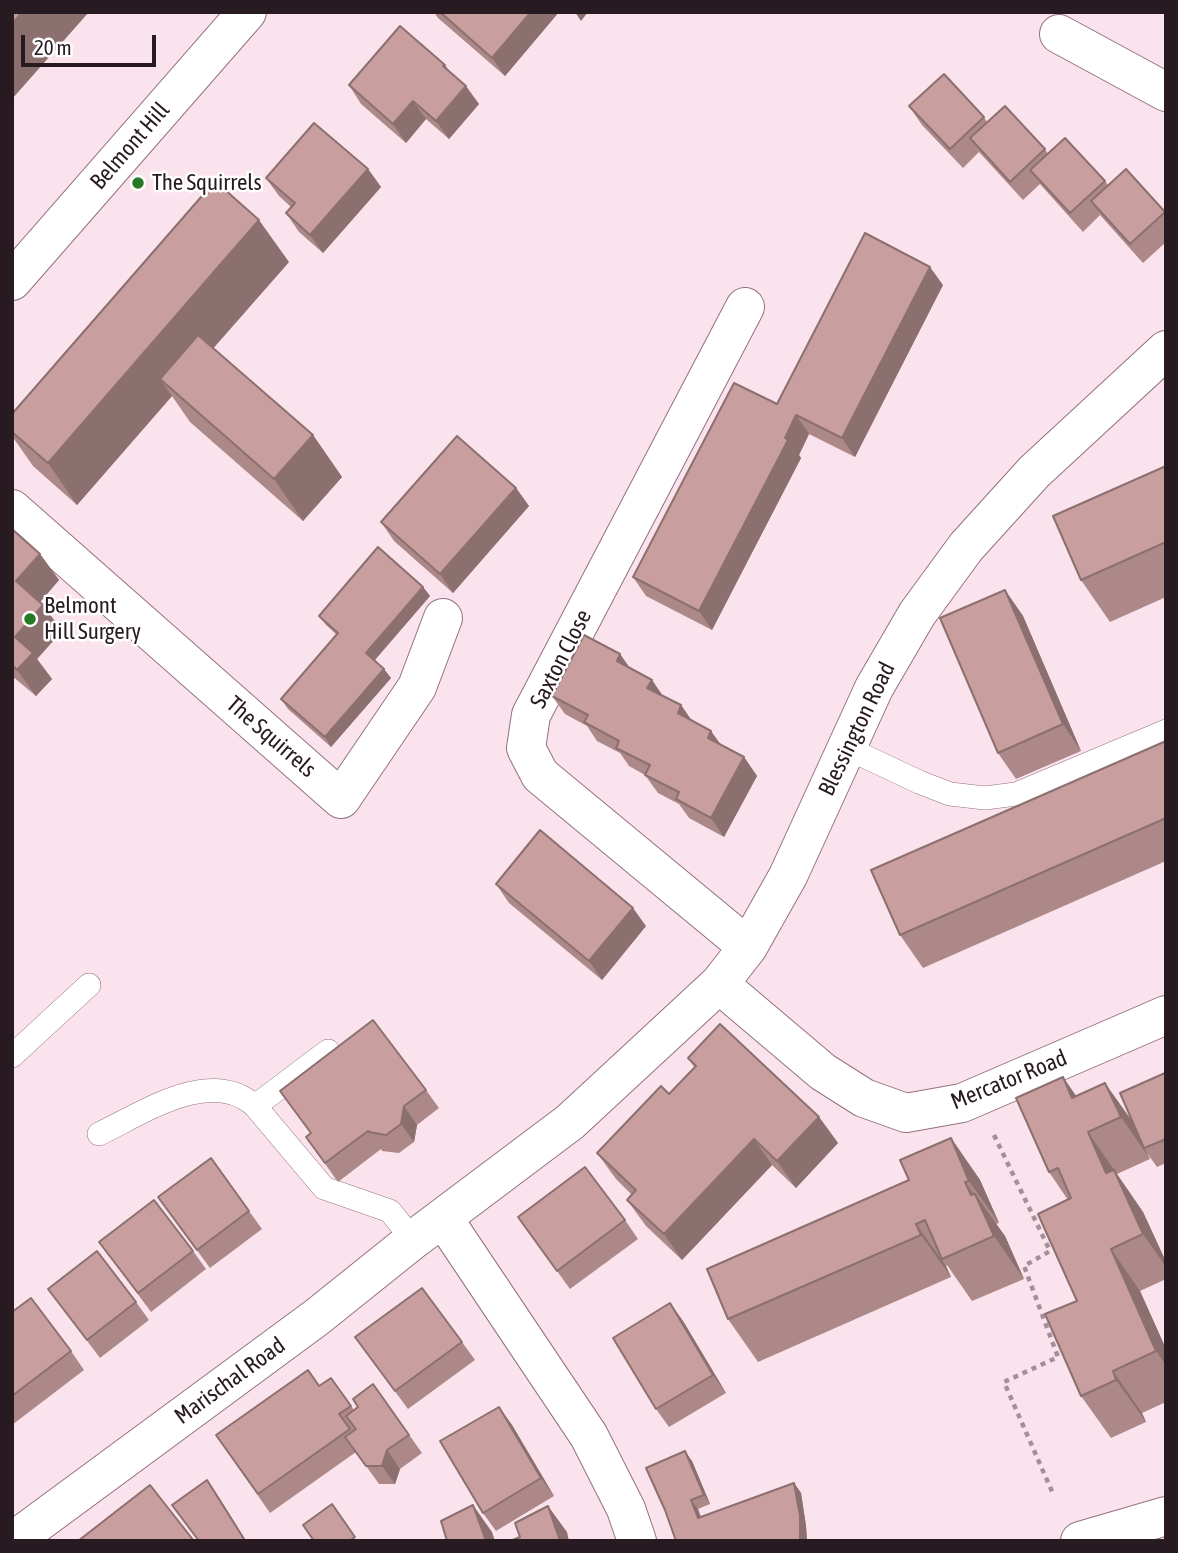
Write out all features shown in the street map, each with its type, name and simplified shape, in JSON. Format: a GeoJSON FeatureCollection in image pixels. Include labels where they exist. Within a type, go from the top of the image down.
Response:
{"type":"FeatureCollection","features":[{"type":"Feature","properties":{"kind":"main road","name":"Belmont Hill"},"geometry":{"type":"LineString","coordinates":[[17,267],[247,12]]}},
{"type":"Feature","properties":{"kind":"main road"},"geometry":{"type":"LineString","coordinates":[[1059,34],[1166,92]]}},
{"type":"Feature","properties":{"kind":"main road","name":"Saxton Close"},"geometry":{"type":"LineString","coordinates":[[745,307],[531,715],[526,747],[540,775],[748,947]]}},
{"type":"Feature","properties":{"kind":"main road","name":"Blessington Road"},"geometry":{"type":"LineString","coordinates":[[570,1122],[719,984],[748,947],[788,876],[874,688],[917,614],[966,547],[1034,472],[1166,350]]}},
{"type":"Feature","properties":{"kind":"main road","name":"The Squirrels"},"geometry":{"type":"LineString","coordinates":[[12,509],[341,799],[417,687],[443,618]]}},
{"type":"Feature","properties":{"kind":"main road","name":"Mercator Road"},"geometry":{"type":"LineString","coordinates":[[719,984],[823,1072],[863,1098],[906,1113],[962,1103],[1166,1014]]}},
{"type":"Feature","properties":{"kind":"main road","name":"Marischal Road"},"geometry":{"type":"LineString","coordinates":[[13,1541],[317,1317],[413,1240],[570,1122]]}},
{"type":"Feature","properties":{"kind":"main road"},"geometry":{"type":"LineString","coordinates":[[443,1217],[589,1436],[626,1508],[637,1541]]}},
{"type":"Feature","properties":{"kind":"main road"},"geometry":{"type":"LineString","coordinates":[[1080,1541],[1166,1516]]}},
{"type":"Feature","properties":{"kind":"lane"},"geometry":{"type":"LineString","coordinates":[[846,748],[950,794],[985,798],[1016,794],[1166,731]]}},
{"type":"Feature","properties":{"kind":"lane"},"geometry":{"type":"LineString","coordinates":[[12,1056],[89,985]]}},
{"type":"Feature","properties":{"kind":"lane"},"geometry":{"type":"LineString","coordinates":[[255,1106],[328,1051]]}},
{"type":"Feature","properties":{"kind":"lane"},"geometry":{"type":"LineString","coordinates":[[99,1134],[180,1095],[207,1090],[229,1091],[245,1097],[255,1106],[324,1188],[390,1211],[413,1240]]}},
{"type":"Feature","properties":{"kind":"path"},"geometry":{"type":"LineString","coordinates":[[976,1096],[1050,1251],[1024,1266],[1058,1357],[1004,1382],[1054,1496]]}},
{"type":"Feature","properties":{"kind":"building"},"geometry":{"type":"Polygon","coordinates":[[[12,12],[22,12],[12,24],[12,12]]]}},
{"type":"Feature","properties":{"kind":"building"},"geometry":{"type":"Polygon","coordinates":[[[440,12],[531,12],[492,58],[440,12]]]}},
{"type":"Feature","properties":{"kind":"building"},"geometry":{"type":"Polygon","coordinates":[[[400,26],[466,86],[436,121],[413,101],[393,124],[349,85],[400,26]]]}},
{"type":"Feature","properties":{"kind":"building"},"geometry":{"type":"Polygon","coordinates":[[[944,74],[984,117],[950,149],[909,106],[944,74]]]}},
{"type":"Feature","properties":{"kind":"building"},"geometry":{"type":"Polygon","coordinates":[[[1005,106],[1045,149],[1010,182],[970,138],[1005,106]]]}},
{"type":"Feature","properties":{"kind":"building"},"geometry":{"type":"Polygon","coordinates":[[[314,123],[368,169],[310,235],[286,213],[295,203],[266,178],[314,123]]]}},
{"type":"Feature","properties":{"kind":"building"},"geometry":{"type":"Polygon","coordinates":[[[1065,138],[1105,181],[1070,213],[1030,170],[1065,138]]]}},
{"type":"Feature","properties":{"kind":"building"},"geometry":{"type":"Polygon","coordinates":[[[1126,169],[1165,212],[1130,244],[1091,201],[1126,169]]]}},
{"type":"Feature","properties":{"kind":"building"},"geometry":{"type":"Polygon","coordinates":[[[215,181],[259,220],[48,463],[12,432],[12,414],[215,181]]]}},
{"type":"Feature","properties":{"kind":"building"},"geometry":{"type":"Polygon","coordinates":[[[865,233],[930,267],[842,438],[796,415],[785,438],[788,440],[699,611],[633,577],[734,383],[777,404],[865,233]]]}},
{"type":"Feature","properties":{"kind":"building"},"geometry":{"type":"Polygon","coordinates":[[[198,335],[313,435],[274,479],[160,379],[198,335]]]}},
{"type":"Feature","properties":{"kind":"building"},"geometry":{"type":"Polygon","coordinates":[[[457,436],[516,488],[440,574],[381,522],[457,436]]]}},
{"type":"Feature","properties":{"kind":"building"},"geometry":{"type":"Polygon","coordinates":[[[1166,466],[1166,542],[1081,580],[1053,516],[1166,466]]]}},
{"type":"Feature","properties":{"kind":"building"},"geometry":{"type":"Polygon","coordinates":[[[12,529],[40,554],[16,581],[43,605],[15,637],[33,653],[17,670],[12,665],[12,529]]]}},
{"type":"Feature","properties":{"kind":"building"},"geometry":{"type":"Polygon","coordinates":[[[378,547],[423,587],[366,653],[384,669],[325,737],[281,699],[338,633],[319,616],[378,547]]]}},
{"type":"Feature","properties":{"kind":"building"},"geometry":{"type":"Polygon","coordinates":[[[1005,590],[1063,724],[998,753],[940,618],[1005,590]]]}},
{"type":"Feature","properties":{"kind":"building"},"geometry":{"type":"Polygon","coordinates":[[[584,635],[620,654],[617,661],[652,680],[647,688],[681,705],[678,713],[711,731],[708,738],[744,757],[711,818],[676,799],[679,792],[645,775],[650,765],[616,748],[619,741],[584,722],[588,715],[552,696],[584,635]]]}},
{"type":"Feature","properties":{"kind":"building"},"geometry":{"type":"Polygon","coordinates":[[[1166,741],[1166,818],[900,935],[871,870],[1166,741]]]}},
{"type":"Feature","properties":{"kind":"building"},"geometry":{"type":"Polygon","coordinates":[[[540,830],[633,908],[589,961],[496,884],[540,830]]]}},
{"type":"Feature","properties":{"kind":"building"},"geometry":{"type":"Polygon","coordinates":[[[373,1020],[426,1090],[404,1106],[401,1124],[386,1135],[368,1131],[325,1163],[306,1137],[311,1133],[280,1091],[373,1020]]]}},
{"type":"Feature","properties":{"kind":"building"},"geometry":{"type":"Polygon","coordinates":[[[720,1024],[819,1117],[777,1161],[754,1139],[664,1234],[627,1200],[636,1190],[597,1153],[661,1086],[669,1094],[696,1066],[688,1058],[720,1024]]]}},
{"type":"Feature","properties":{"kind":"building"},"geometry":{"type":"Polygon","coordinates":[[[1165,1073],[1166,1139],[1144,1148],[1120,1093],[1165,1073]]]}},
{"type":"Feature","properties":{"kind":"building"},"geometry":{"type":"Polygon","coordinates":[[[1063,1077],[1072,1098],[1105,1083],[1121,1117],[1088,1132],[1106,1173],[1114,1170],[1143,1234],[1111,1249],[1156,1351],[1113,1371],[1116,1380],[1081,1396],[1045,1314],[1077,1301],[1038,1214],[1071,1198],[1058,1168],[1049,1172],[1016,1098],[1063,1077]]]}},
{"type":"Feature","properties":{"kind":"building"},"geometry":{"type":"Polygon","coordinates":[[[951,1138],[969,1181],[965,1182],[971,1195],[975,1194],[994,1236],[942,1259],[925,1220],[916,1224],[921,1235],[728,1319],[707,1269],[909,1180],[900,1160],[951,1138]]]}},
{"type":"Feature","properties":{"kind":"building"},"geometry":{"type":"Polygon","coordinates":[[[211,1158],[249,1211],[197,1250],[158,1197],[211,1158]]]}},
{"type":"Feature","properties":{"kind":"building"},"geometry":{"type":"Polygon","coordinates":[[[585,1167],[625,1220],[557,1271],[518,1217],[585,1167]]]}},
{"type":"Feature","properties":{"kind":"building"},"geometry":{"type":"Polygon","coordinates":[[[154,1200],[193,1251],[138,1293],[99,1242],[154,1200]]]}},
{"type":"Feature","properties":{"kind":"building"},"geometry":{"type":"Polygon","coordinates":[[[97,1251],[136,1302],[87,1340],[48,1289],[97,1251]]]}},
{"type":"Feature","properties":{"kind":"building"},"geometry":{"type":"Polygon","coordinates":[[[422,1288],[462,1342],[395,1391],[355,1337],[422,1288]]]}},
{"type":"Feature","properties":{"kind":"building"},"geometry":{"type":"Polygon","coordinates":[[[31,1298],[71,1351],[12,1396],[12,1312],[31,1298]]]}},
{"type":"Feature","properties":{"kind":"building"},"geometry":{"type":"Polygon","coordinates":[[[670,1303],[713,1375],[656,1409],[613,1338],[670,1303]]]}},
{"type":"Feature","properties":{"kind":"building"},"geometry":{"type":"Polygon","coordinates":[[[308,1370],[319,1386],[331,1378],[351,1406],[339,1414],[350,1429],[258,1494],[216,1435],[308,1370]]]}},
{"type":"Feature","properties":{"kind":"building"},"geometry":{"type":"Polygon","coordinates":[[[373,1384],[409,1435],[387,1450],[382,1466],[366,1466],[345,1437],[356,1429],[346,1416],[358,1407],[353,1399],[373,1384]]]}},
{"type":"Feature","properties":{"kind":"building"},"geometry":{"type":"Polygon","coordinates":[[[499,1407],[541,1478],[483,1513],[440,1441],[499,1407]]]}},
{"type":"Feature","properties":{"kind":"building"},"geometry":{"type":"Polygon","coordinates":[[[685,1451],[704,1495],[691,1500],[698,1518],[794,1483],[800,1516],[800,1541],[676,1541],[646,1468],[685,1451]]]}},
{"type":"Feature","properties":{"kind":"building"},"geometry":{"type":"Polygon","coordinates":[[[207,1480],[244,1539],[242,1541],[199,1541],[172,1505],[207,1480]]]}},
{"type":"Feature","properties":{"kind":"building"},"geometry":{"type":"Polygon","coordinates":[[[150,1485],[194,1541],[78,1541],[150,1485]]]}},
{"type":"Feature","properties":{"kind":"building"},"geometry":{"type":"Polygon","coordinates":[[[332,1504],[355,1537],[349,1541],[314,1541],[303,1525],[332,1504]]]}},
{"type":"Feature","properties":{"kind":"building"},"geometry":{"type":"Polygon","coordinates":[[[473,1505],[486,1541],[447,1541],[441,1521],[473,1505]]]}},
{"type":"Feature","properties":{"kind":"building"},"geometry":{"type":"Polygon","coordinates":[[[548,1506],[560,1541],[510,1541],[520,1537],[515,1523],[548,1506]]]}},
{"type":"Feature","properties":{"kind":"place","name":"The Squirrels"},"geometry":{"type":"Point","coordinates":[138,183]}},
{"type":"Feature","properties":{"kind":"place","name":"Belmont Hill Surgery"},"geometry":{"type":"Point","coordinates":[30,619]}}]}
